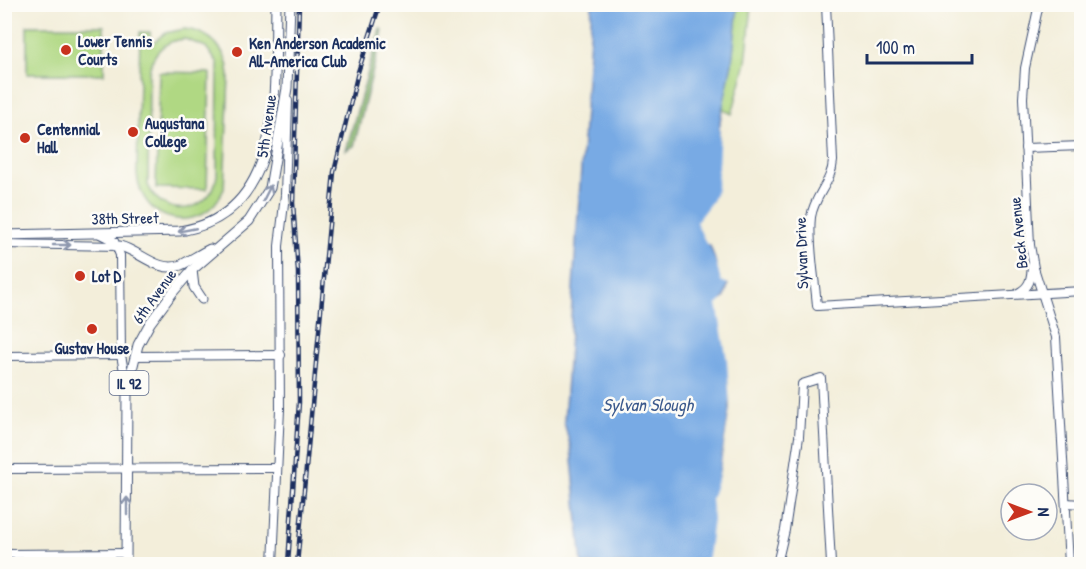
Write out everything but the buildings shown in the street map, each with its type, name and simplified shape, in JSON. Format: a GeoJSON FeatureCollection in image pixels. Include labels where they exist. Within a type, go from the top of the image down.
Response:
{"type":"FeatureCollection","features":[{"type":"Feature","properties":{"kind":"main road","name":"5th Avenue"},"geometry":{"type":"LineString","coordinates":[[237,203],[253,184],[267,148],[276,4]]}},
{"type":"Feature","properties":{"kind":"main road","name":"5th Avenue"},"geometry":{"type":"LineString","coordinates":[[231,238],[249,221],[270,188],[287,88],[290,4]]}},
{"type":"Feature","properties":{"kind":"main road","name":"38th Street"},"geometry":{"type":"LineString","coordinates":[[4,236],[193,229],[216,220],[237,203]]}},
{"type":"Feature","properties":{"kind":"main road"},"geometry":{"type":"LineString","coordinates":[[119,246],[137,252],[160,266],[174,267],[231,238]]}},
{"type":"Feature","properties":{"kind":"main road","name":"6th Avenue"},"geometry":{"type":"LineString","coordinates":[[126,564],[127,390],[135,356],[150,323],[192,270],[231,238]]}},
{"type":"Feature","properties":{"kind":"main road"},"geometry":{"type":"LineString","coordinates":[[192,270],[194,288],[202,299]]}},
{"type":"Feature","properties":{"kind":"street","name":"Sylvan Drive"},"geometry":{"type":"LineString","coordinates":[[826,4],[833,161],[832,174],[815,202],[811,219],[817,306],[1082,291]]}},
{"type":"Feature","properties":{"kind":"street","name":"Beck Avenue"},"geometry":{"type":"LineString","coordinates":[[1039,4],[1025,75],[1025,148],[1032,256],[1056,343],[1069,564]]}},
{"type":"Feature","properties":{"kind":"street"},"geometry":{"type":"LineString","coordinates":[[273,564],[280,355],[279,246],[288,122],[287,88]]}},
{"type":"Feature","properties":{"kind":"street"},"geometry":{"type":"LineString","coordinates":[[1025,148],[1082,146]]}},
{"type":"Feature","properties":{"kind":"street"},"geometry":{"type":"LineString","coordinates":[[97,233],[110,238],[119,246]]}},
{"type":"Feature","properties":{"kind":"street","name":"38th Street"},"geometry":{"type":"LineString","coordinates":[[4,244],[119,246]]}},
{"type":"Feature","properties":{"kind":"street","name":"6th Avenue"},"geometry":{"type":"LineString","coordinates":[[119,246],[121,354],[127,390]]}},
{"type":"Feature","properties":{"kind":"street"},"geometry":{"type":"LineString","coordinates":[[1017,294],[1025,290],[1030,281],[1032,256]]}},
{"type":"Feature","properties":{"kind":"street"},"geometry":{"type":"LineString","coordinates":[[4,356],[121,354]]}},
{"type":"Feature","properties":{"kind":"street"},"geometry":{"type":"LineString","coordinates":[[135,356],[280,355]]}},
{"type":"Feature","properties":{"kind":"street"},"geometry":{"type":"LineString","coordinates":[[777,564],[797,447],[802,384],[821,378],[831,564]]}},
{"type":"Feature","properties":{"kind":"street"},"geometry":{"type":"LineString","coordinates":[[4,469],[277,468]]}},
{"type":"Feature","properties":{"kind":"street"},"geometry":{"type":"LineString","coordinates":[[1066,503],[1082,504]]}},
{"type":"Feature","properties":{"kind":"street"},"geometry":{"type":"LineString","coordinates":[[4,554],[126,554]]}},
{"type":"Feature","properties":{"kind":"green space"},"geometry":{"type":"Polygon","coordinates":[[[738,5],[752,5],[746,62],[732,114],[722,109],[732,63],[738,5]]]}},
{"type":"Feature","properties":{"kind":"green space","name":"Lower Tennis Courts"},"geometry":{"type":"Polygon","coordinates":[[[27,26],[104,26],[104,74],[27,74],[27,26]]]}},
{"type":"Feature","properties":{"kind":"green space"},"geometry":{"type":"Polygon","coordinates":[[[185,29],[203,34],[221,50],[228,67],[224,189],[214,204],[202,214],[188,219],[160,214],[149,204],[141,191],[137,173],[140,32],[150,32],[150,45],[165,33],[185,29]],[[185,39],[171,42],[160,49],[150,67],[148,185],[155,197],[175,208],[197,205],[206,198],[213,188],[217,175],[218,64],[206,47],[185,39]]]}},
{"type":"Feature","properties":{"kind":"green space"},"geometry":{"type":"Polygon","coordinates":[[[380,29],[383,30],[354,146],[346,150],[380,29]]]}},
{"type":"Feature","properties":{"kind":"green space"},"geometry":{"type":"Polygon","coordinates":[[[159,72],[210,73],[207,189],[156,188],[159,72]]]}},
{"type":"Feature","properties":{"kind":"water","name":"Sylvan Slough"},"geometry":{"type":"Polygon","coordinates":[[[592,5],[738,5],[732,63],[720,121],[721,173],[717,197],[701,223],[719,269],[728,284],[725,297],[719,306],[729,363],[730,408],[715,499],[716,534],[709,564],[582,564],[571,449],[564,422],[592,5]]]}},
{"type":"Feature","properties":{"kind":"pier"},"geometry":{"type":"Polygon","coordinates":[[[723,125],[724,173],[720,198],[704,224],[731,285],[721,281],[712,246],[706,243],[696,222],[712,201],[717,189],[720,126],[723,125]]]}},
{"type":"Feature","properties":{"kind":"pier"},"geometry":{"type":"Polygon","coordinates":[[[729,296],[722,306],[732,363],[733,409],[718,500],[719,534],[712,564],[707,564],[713,520],[711,499],[719,475],[730,408],[727,360],[717,304],[729,296]]]}},
{"type":"Feature","properties":{"kind":"railway"},"geometry":{"type":"LineString","coordinates":[[288,564],[299,402],[298,272],[293,203],[299,4]]}},
{"type":"Feature","properties":{"kind":"railway"},"geometry":{"type":"LineString","coordinates":[[297,564],[334,172],[358,72],[380,4]]}},
{"type":"Feature","properties":{"kind":"place","name":"Lower Tennis Courts"},"geometry":{"type":"Point","coordinates":[66,50]}},
{"type":"Feature","properties":{"kind":"place","name":"Ken Anderson Academic All-America Club"},"geometry":{"type":"Point","coordinates":[237,52]}},
{"type":"Feature","properties":{"kind":"place","name":"Augustana College"},"geometry":{"type":"Point","coordinates":[133,132]}},
{"type":"Feature","properties":{"kind":"place","name":"Centennial Hall"},"geometry":{"type":"Point","coordinates":[25,138]}},
{"type":"Feature","properties":{"kind":"place","name":"Lot D"},"geometry":{"type":"Point","coordinates":[80,276]}},
{"type":"Feature","properties":{"kind":"place","name":"Gustav House"},"geometry":{"type":"Point","coordinates":[92,329]}}]}
